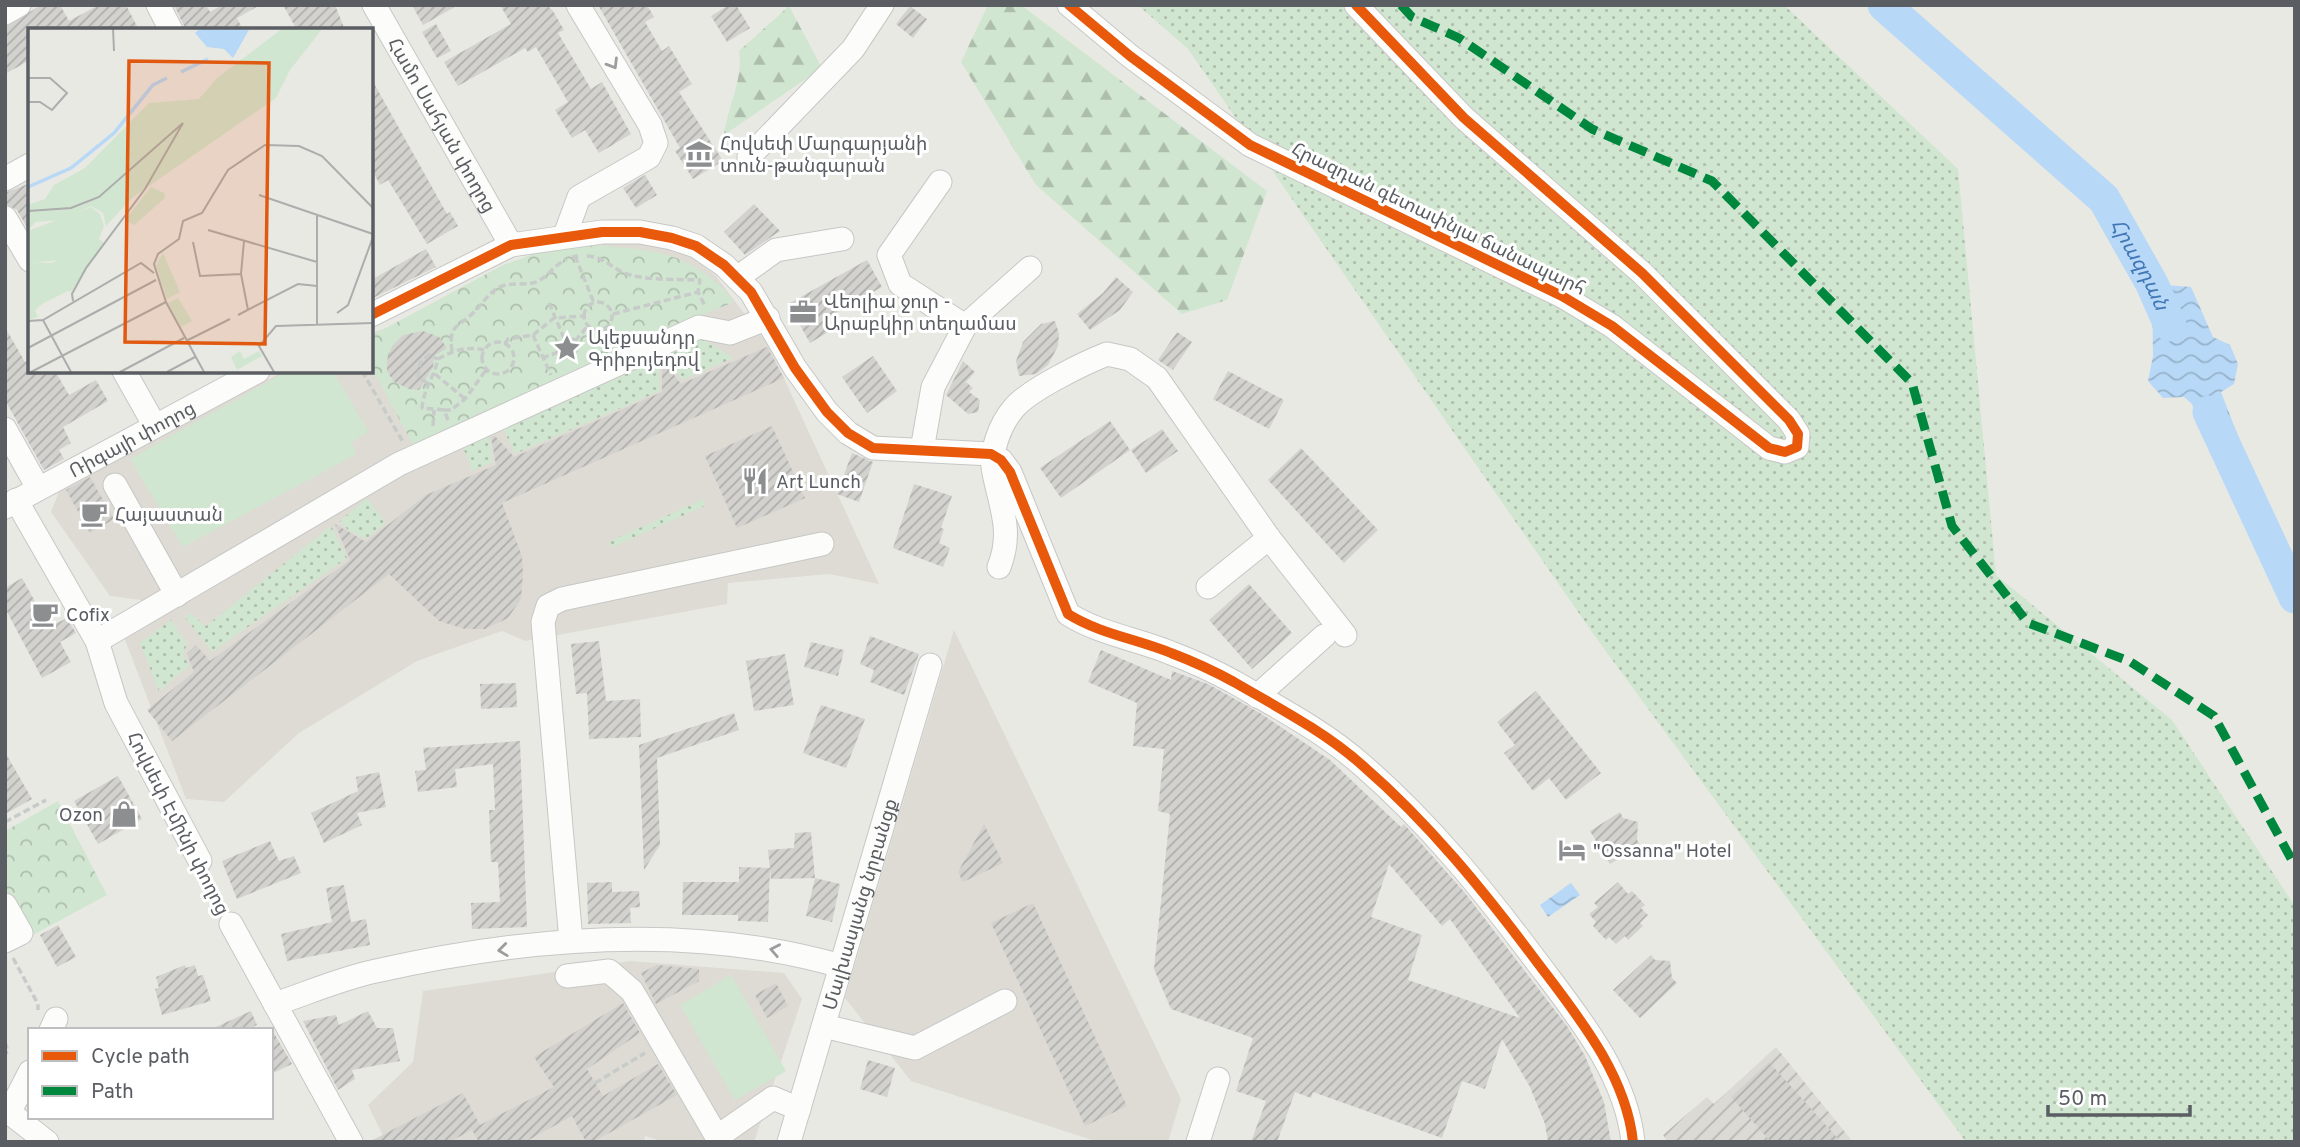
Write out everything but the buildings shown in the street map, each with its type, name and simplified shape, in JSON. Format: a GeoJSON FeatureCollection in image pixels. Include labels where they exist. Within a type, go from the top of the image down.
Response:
{"type":"FeatureCollection","features":[{"type":"Feature","properties":{"kind":"street"},"geometry":{"type":"LineString","coordinates":[[5,13],[19,5]]}},
{"type":"Feature","properties":{"kind":"street"},"geometry":{"type":"LineString","coordinates":[[158,5],[170,28]]}},
{"type":"Feature","properties":{"kind":"street","name":"Համո Սահյան փողոց"},"geometry":{"type":"LineString","coordinates":[[374,5],[512,245]]}},
{"type":"Feature","properties":{"kind":"street"},"geometry":{"type":"LineString","coordinates":[[565,235],[579,197],[649,157],[656,143],[650,125],[578,5]]}},
{"type":"Feature","properties":{"kind":"street"},"geometry":{"type":"LineString","coordinates":[[749,157],[853,49],[882,5]]}},
{"type":"Feature","properties":{"kind":"street","name":"Հրազդան գետափնյա ճանապարհ"},"geometry":{"type":"LineString","coordinates":[[1069,5],[1130,56],[1250,145],[1562,296],[1612,326],[1769,448],[1785,452],[1797,447],[1798,433],[1789,420],[1642,274],[1464,118],[1356,5]]}},
{"type":"Feature","properties":{"kind":"street"},"geometry":{"type":"LineString","coordinates":[[5,179],[28,166]]}},
{"type":"Feature","properties":{"kind":"street"},"geometry":{"type":"LineString","coordinates":[[940,182],[889,255],[900,284],[965,326]]}},
{"type":"Feature","properties":{"kind":"street"},"geometry":{"type":"LineString","coordinates":[[5,218],[28,257]]}},
{"type":"Feature","properties":{"kind":"street"},"geometry":{"type":"LineString","coordinates":[[373,314],[512,245],[565,235],[627,232],[672,238],[696,246],[751,292],[795,368],[827,412],[848,433],[873,448],[991,454],[1001,460],[1010,472],[1068,614],[1086,625],[1171,652],[1256,696],[1361,763],[1422,822],[1485,892],[1574,1011],[1609,1066],[1632,1125],[1633,1142]]}},
{"type":"Feature","properties":{"kind":"street"},"geometry":{"type":"LineString","coordinates":[[737,278],[776,250],[842,239]]}},
{"type":"Feature","properties":{"kind":"street"},"geometry":{"type":"LineString","coordinates":[[922,450],[933,387],[965,326],[1030,268]]}},
{"type":"Feature","properties":{"kind":"street"},"geometry":{"type":"LineString","coordinates":[[97,641],[399,464],[699,327],[730,333],[768,318]]}},
{"type":"Feature","properties":{"kind":"street"},"geometry":{"type":"LineString","coordinates":[[999,567],[1006,551],[1007,527],[991,454],[1014,408],[1051,383],[1107,354],[1130,359],[1157,378],[1335,636],[1256,696]]}},
{"type":"Feature","properties":{"kind":"street"},"geometry":{"type":"LineString","coordinates":[[125,373],[155,426]]}},
{"type":"Feature","properties":{"kind":"street","name":"Ռիգայի փողոց"},"geometry":{"type":"LineString","coordinates":[[11,504],[254,373]]}},
{"type":"Feature","properties":{"kind":"street"},"geometry":{"type":"LineString","coordinates":[[5,429],[38,488]]}},
{"type":"Feature","properties":{"kind":"street"},"geometry":{"type":"LineString","coordinates":[[115,485],[177,595]]}},
{"type":"Feature","properties":{"kind":"street","name":"Հովսեփ Էմինի փողոց"},"geometry":{"type":"LineString","coordinates":[[11,504],[97,641],[116,703],[200,861]]}},
{"type":"Feature","properties":{"kind":"street"},"geometry":{"type":"LineString","coordinates":[[1208,587],[1269,538]]}},
{"type":"Feature","properties":{"kind":"street"},"geometry":{"type":"LineString","coordinates":[[571,941],[543,622],[548,606],[562,599],[822,544]]}},
{"type":"Feature","properties":{"kind":"street","name":"Մալխասյանց նրբանցք"},"geometry":{"type":"LineString","coordinates":[[789,1142],[930,664]]}},
{"type":"Feature","properties":{"kind":"street"},"geometry":{"type":"LineString","coordinates":[[5,905],[20,933],[8,946]]}},
{"type":"Feature","properties":{"kind":"street","name":"Հովսեփ Էմինի փողոց"},"geometry":{"type":"LineString","coordinates":[[231,924],[351,1142]]}},
{"type":"Feature","properties":{"kind":"street"},"geometry":{"type":"LineString","coordinates":[[275,1004],[374,971],[459,955],[571,941],[679,941],[766,948],[841,966]]}},
{"type":"Feature","properties":{"kind":"street"},"geometry":{"type":"LineString","coordinates":[[567,976],[609,971],[632,991],[717,1137],[772,1098],[799,1109]]}},
{"type":"Feature","properties":{"kind":"street"},"geometry":{"type":"LineString","coordinates":[[824,1026],[915,1048],[1005,1002]]}},
{"type":"Feature","properties":{"kind":"street"},"geometry":{"type":"LineString","coordinates":[[28,1079],[16,1122],[47,1142]]}},
{"type":"Feature","properties":{"kind":"street"},"geometry":{"type":"LineString","coordinates":[[1198,1142],[1218,1079]]}},
{"type":"Feature","properties":{"kind":"path"},"geometry":{"type":"LineString","coordinates":[[452,351],[450,338],[454,327],[473,314],[486,296],[504,285],[536,282],[563,261],[578,256],[602,259],[629,274],[658,279],[700,280],[698,292],[716,331]]}},
{"type":"Feature","properties":{"kind":"path"},"geometry":{"type":"LineString","coordinates":[[577,262],[594,303]]}},
{"type":"Feature","properties":{"kind":"path"},"geometry":{"type":"LineString","coordinates":[[613,314],[698,292]]}},
{"type":"Feature","properties":{"kind":"path"},"geometry":{"type":"LineString","coordinates":[[549,303],[564,338],[575,341]]}},
{"type":"Feature","properties":{"kind":"path"},"geometry":{"type":"LineString","coordinates":[[594,303],[604,303],[613,314],[611,323],[605,329],[596,331],[588,326],[584,316],[586,309],[594,303]]}},
{"type":"Feature","properties":{"kind":"path"},"geometry":{"type":"LineString","coordinates":[[505,344],[508,339],[533,335],[554,318],[584,316]]}},
{"type":"Feature","properties":{"kind":"path"},"geometry":{"type":"LineString","coordinates":[[558,352],[566,357],[572,356],[576,351],[575,341],[588,326]]}},
{"type":"Feature","properties":{"kind":"path"},"geometry":{"type":"LineString","coordinates":[[533,335],[559,391]]}},
{"type":"Feature","properties":{"kind":"path"},"geometry":{"type":"LineString","coordinates":[[558,352],[558,345],[564,338]]}},
{"type":"Feature","properties":{"kind":"path"},"geometry":{"type":"LineString","coordinates":[[495,342],[505,344],[512,352],[511,368],[496,374],[486,370],[482,360],[484,350],[495,342]]}},
{"type":"Feature","properties":{"kind":"path"},"geometry":{"type":"LineString","coordinates":[[484,350],[472,347],[452,351],[438,359],[435,374],[427,383],[422,408],[451,410],[465,399],[486,370]]}},
{"type":"Feature","properties":{"kind":"path"},"geometry":{"type":"LineString","coordinates":[[542,358],[558,352]]}},
{"type":"Feature","properties":{"kind":"path"},"geometry":{"type":"LineString","coordinates":[[427,383],[418,377],[420,363],[429,355],[438,359]]}},
{"type":"Feature","properties":{"kind":"path"},"geometry":{"type":"LineString","coordinates":[[363,373],[400,436]]}},
{"type":"Feature","properties":{"kind":"path"},"geometry":{"type":"LineString","coordinates":[[435,374],[465,399]]}},
{"type":"Feature","properties":{"kind":"path"},"geometry":{"type":"LineString","coordinates":[[444,410],[457,438]]}},
{"type":"Feature","properties":{"kind":"path"},"geometry":{"type":"LineString","coordinates":[[5,822],[46,800]]}},
{"type":"Feature","properties":{"kind":"path"},"geometry":{"type":"LineString","coordinates":[[8,946],[48,1022]]}},
{"type":"Feature","properties":{"kind":"path"},"geometry":{"type":"LineString","coordinates":[[5,1042],[8,1052],[5,1053]]}},
{"type":"Feature","properties":{"kind":"path"},"geometry":{"type":"LineString","coordinates":[[595,1083],[662,1043]]}},
{"type":"Feature","properties":{"kind":"shaded area"},"geometry":{"type":"Polygon","coordinates":[[[638,242],[684,251],[715,275],[769,346],[879,584],[829,574],[728,583],[727,604],[525,641],[502,631],[417,661],[299,733],[224,802],[186,799],[124,637],[144,614],[141,600],[110,596],[51,512],[60,489],[280,373],[373,373],[373,332],[388,328],[500,267],[559,244],[638,242]]]}},
{"type":"Feature","properties":{"kind":"shaded area"},"geometry":{"type":"Polygon","coordinates":[[[954,630],[1181,1099],[1168,1142],[1098,1142],[911,1081],[845,998],[954,630]]]}},
{"type":"Feature","properties":{"kind":"shaded area"},"geometry":{"type":"Polygon","coordinates":[[[630,961],[784,973],[802,999],[754,1142],[664,1142],[645,1136],[644,1142],[386,1142],[368,1105],[413,1062],[423,991],[630,961]]]}},
{"type":"Feature","properties":{"kind":"shaded area"},"geometry":{"type":"Polygon","coordinates":[[[1776,1047],[1853,1142],[1668,1142],[1663,1135],[1707,1097],[1714,1104],[1776,1047]]]}},
{"type":"Feature","properties":{"kind":"green space"},"geometry":{"type":"Polygon","coordinates":[[[988,5],[1021,5],[1267,191],[1227,300],[1182,314],[1036,185],[961,62],[988,5]]]}},
{"type":"Feature","properties":{"kind":"green space"},"geometry":{"type":"Polygon","coordinates":[[[1138,5],[1784,5],[1958,169],[1996,575],[2172,720],[2295,906],[2295,1142],[1966,1142],[1594,635],[1188,49],[1138,5]]]}},
{"type":"Feature","properties":{"kind":"green space"},"geometry":{"type":"Polygon","coordinates":[[[789,6],[822,68],[724,135],[739,73],[739,51],[789,6]]]}},
{"type":"Feature","properties":{"kind":"green space"},"geometry":{"type":"Polygon","coordinates":[[[589,245],[652,251],[687,263],[703,272],[734,302],[655,334],[413,445],[373,370],[373,335],[503,265],[545,250],[589,245]]]}},
{"type":"Feature","properties":{"kind":"green space"},"geometry":{"type":"Polygon","coordinates":[[[698,335],[733,358],[682,380],[673,366],[669,350],[698,335]]]}},
{"type":"Feature","properties":{"kind":"green space"},"geometry":{"type":"Polygon","coordinates":[[[655,355],[659,366],[660,391],[515,454],[501,424],[655,355]]]}},
{"type":"Feature","properties":{"kind":"green space"},"geometry":{"type":"Polygon","coordinates":[[[283,373],[334,373],[368,431],[351,443],[357,454],[183,547],[130,459],[283,373]]]}},
{"type":"Feature","properties":{"kind":"green space"},"geometry":{"type":"Polygon","coordinates":[[[485,430],[491,445],[493,462],[472,471],[461,442],[485,430]]]}},
{"type":"Feature","properties":{"kind":"green space"},"geometry":{"type":"Polygon","coordinates":[[[367,498],[386,523],[366,539],[348,530],[340,521],[367,498]]]}},
{"type":"Feature","properties":{"kind":"green space"},"geometry":{"type":"Polygon","coordinates":[[[704,499],[705,506],[612,547],[608,542],[704,499]]]}},
{"type":"Feature","properties":{"kind":"green space"},"geometry":{"type":"Polygon","coordinates":[[[331,526],[347,558],[212,652],[185,617],[190,613],[206,626],[331,526]]]}},
{"type":"Feature","properties":{"kind":"green space"},"geometry":{"type":"Polygon","coordinates":[[[171,620],[187,644],[183,654],[189,666],[159,691],[140,643],[171,620]]]}},
{"type":"Feature","properties":{"kind":"green space"},"geometry":{"type":"Polygon","coordinates":[[[58,801],[107,895],[31,936],[5,887],[5,831],[58,801]]]}},
{"type":"Feature","properties":{"kind":"green space"},"geometry":{"type":"Polygon","coordinates":[[[731,975],[786,1071],[735,1100],[680,1005],[731,975]]]}},
{"type":"Feature","properties":{"kind":"water"},"geometry":{"type":"Polygon","coordinates":[[[2152,284],[2191,287],[2213,337],[2230,345],[2238,364],[2234,384],[2221,392],[2240,441],[2226,452],[2211,455],[2192,404],[2184,397],[2163,398],[2148,381],[2153,356],[2152,284]]]}},
{"type":"Feature","properties":{"kind":"water"},"geometry":{"type":"Polygon","coordinates":[[[1571,883],[1580,895],[1548,917],[1540,905],[1571,883]]]}},
{"type":"Feature","properties":{"kind":"waterway","name":"Հրազդան"},"geometry":{"type":"LineString","coordinates":[[1884,5],[2104,199],[2152,284],[2170,325]]}},
{"type":"Feature","properties":{"kind":"waterway","name":"Հրազդան"},"geometry":{"type":"LineString","coordinates":[[2209,412],[2295,597]]}},
{"type":"Feature","properties":{"kind":"marked path"},"geometry":{"type":"LineString","coordinates":[[1401,5],[1412,17],[1459,38],[1592,129],[1712,181],[1912,383],[1952,526],[2028,623],[2129,661],[2214,716],[2295,866]]}},
{"type":"Feature","properties":{"kind":"cycle path"},"geometry":{"type":"LineString","coordinates":[[1069,5],[1130,56],[1250,145],[1562,296],[1612,326],[1769,448],[1785,452],[1797,447],[1798,434],[1789,420],[1642,273],[1464,118],[1356,5]]}},
{"type":"Feature","properties":{"kind":"cycle path"},"geometry":{"type":"LineString","coordinates":[[373,314],[511,245],[602,232],[640,232],[696,246],[724,265],[751,292],[795,368],[827,412],[848,433],[873,448],[991,454],[1001,460],[1010,472],[1068,614],[1093,627],[1179,656],[1234,682],[1300,720],[1362,765],[1387,787],[1433,834],[1476,884],[1583,1024],[1621,1093],[1633,1142]]}},
{"type":"Feature","properties":{"kind":"place","name":"Հովսեփ Մարգարյանի տուն-թանգարան"},"geometry":{"type":"Point","coordinates":[699,154]}},
{"type":"Feature","properties":{"kind":"place","name":"Վեոլիա ջուր - Արաբկիր տեղամաս"},"geometry":{"type":"Point","coordinates":[803,312]}},
{"type":"Feature","properties":{"kind":"place","name":"Ալեքսանդր Գրիբոյեդով"},"geometry":{"type":"Point","coordinates":[567,348]}},
{"type":"Feature","properties":{"kind":"place","name":"Art Lunch"},"geometry":{"type":"Point","coordinates":[755,481]}},
{"type":"Feature","properties":{"kind":"place","name":"Հայաստան"},"geometry":{"type":"Point","coordinates":[94,514]}},
{"type":"Feature","properties":{"kind":"place","name":"Cofix"},"geometry":{"type":"Point","coordinates":[45,614]}},
{"type":"Feature","properties":{"kind":"place","name":"Ozon"},"geometry":{"type":"Point","coordinates":[124,814]}},
{"type":"Feature","properties":{"kind":"place","name":"\"Ossanna\" Hotel"},"geometry":{"type":"Point","coordinates":[1572,850]}}]}
